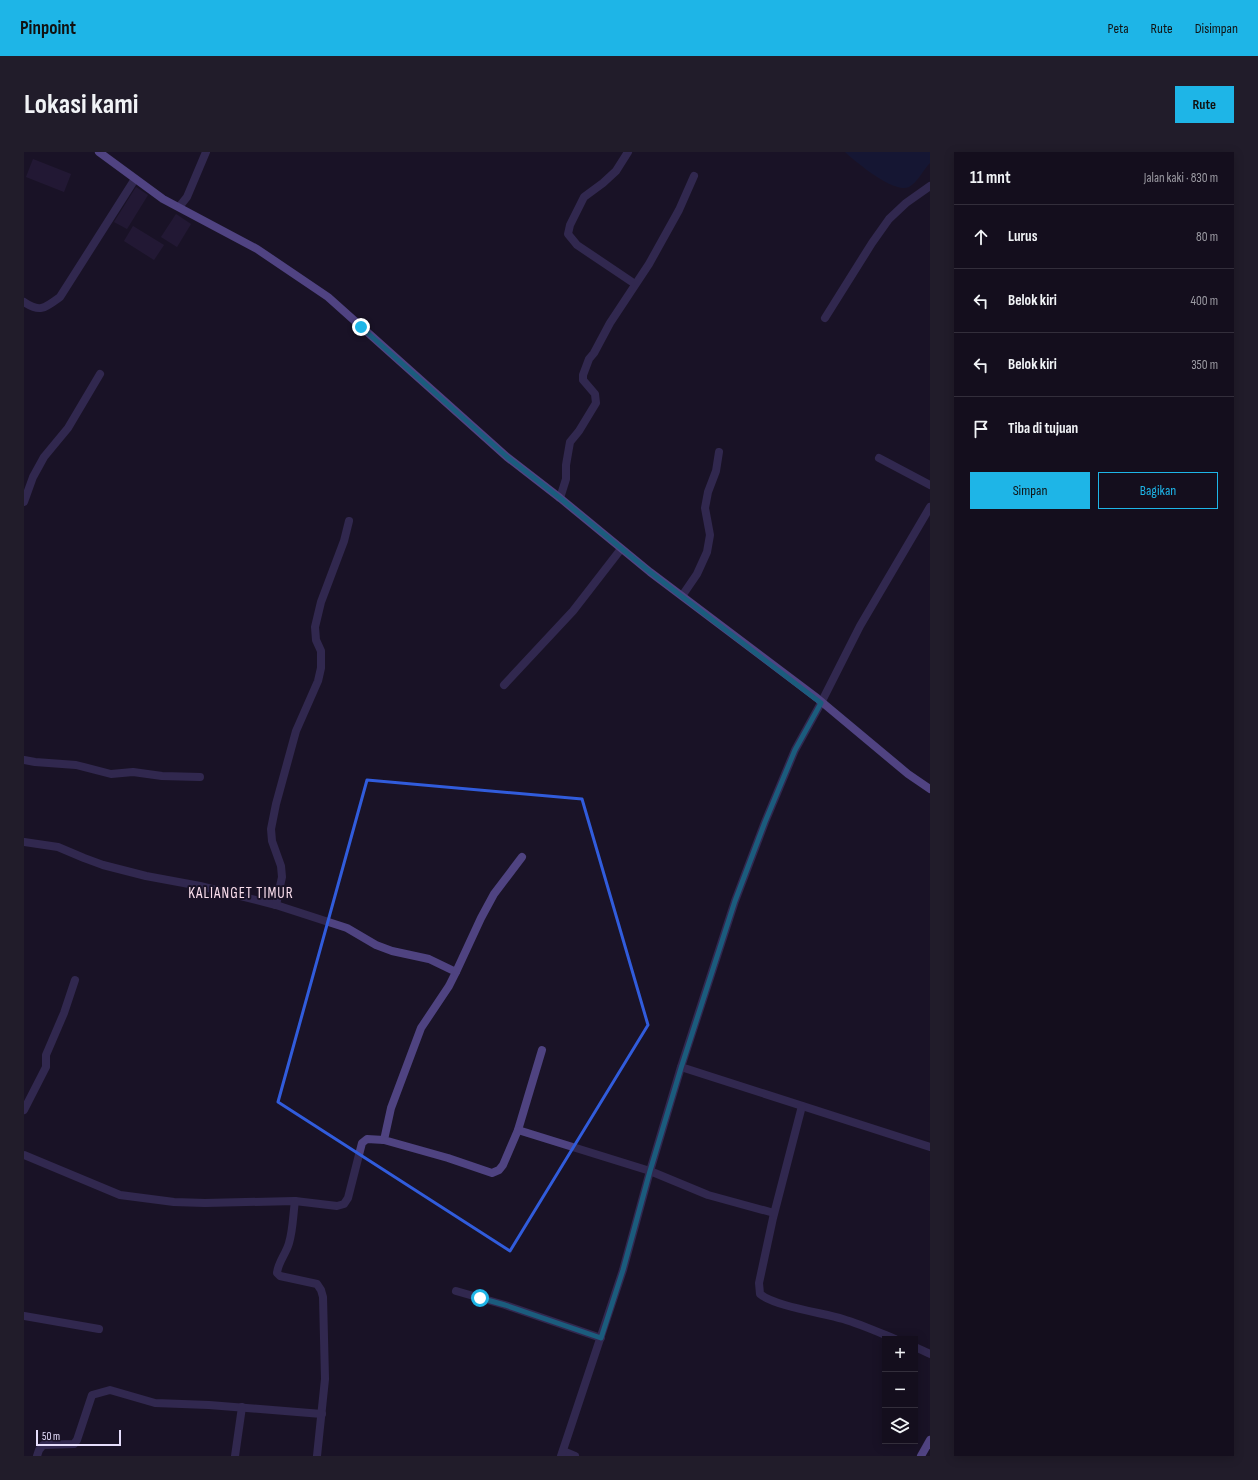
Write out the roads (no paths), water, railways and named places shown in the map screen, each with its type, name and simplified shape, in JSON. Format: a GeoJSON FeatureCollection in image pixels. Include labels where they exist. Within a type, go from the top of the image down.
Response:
{"type":"FeatureCollection","features":[{"type":"Feature","properties":{"kind":"main road"},"geometry":{"type":"LineString","coordinates":[[99,152],[163,199],[257,249],[328,297],[507,457],[560,498],[621,549],[821,703],[908,774],[930,789]]}},
{"type":"Feature","properties":{"kind":"main road"},"geometry":{"type":"LineString","coordinates":[[920,1456],[930,1440]]}},
{"type":"Feature","properties":{"kind":"street"},"geometry":{"type":"LineString","coordinates":[[179,207],[187,197],[206,152]]}},
{"type":"Feature","properties":{"kind":"street"},"geometry":{"type":"LineString","coordinates":[[628,152],[616,171],[584,197],[570,225],[568,234],[577,244],[635,284]]}},
{"type":"Feature","properties":{"kind":"street"},"geometry":{"type":"LineString","coordinates":[[560,498],[566,479],[566,465],[570,442],[579,431],[596,403],[595,394],[583,380],[583,375],[589,359],[594,353],[610,322],[649,264],[679,210],[694,176]]}},
{"type":"Feature","properties":{"kind":"street"},"geometry":{"type":"LineString","coordinates":[[24,302],[32,307],[40,309],[45,308],[60,298],[135,179]]}},
{"type":"Feature","properties":{"kind":"street"},"geometry":{"type":"LineString","coordinates":[[824,318],[889,219],[906,203],[930,186]]}},
{"type":"Feature","properties":{"kind":"street"},"geometry":{"type":"LineString","coordinates":[[24,502],[33,477],[44,457],[68,428],[100,374]]}},
{"type":"Feature","properties":{"kind":"street"},"geometry":{"type":"LineString","coordinates":[[682,596],[697,574],[707,552],[710,535],[705,508],[708,492],[716,471],[719,452]]}},
{"type":"Feature","properties":{"kind":"street"},"geometry":{"type":"LineString","coordinates":[[879,458],[930,485]]}},
{"type":"Feature","properties":{"kind":"street"},"geometry":{"type":"LineString","coordinates":[[575,1456],[562,1453],[623,1270],[650,1171],[681,1068],[735,901],[765,822],[795,750],[821,703],[860,626],[930,507]]}},
{"type":"Feature","properties":{"kind":"street"},"geometry":{"type":"LineString","coordinates":[[276,904],[282,877],[282,866],[272,842],[271,829],[276,804],[296,731],[322,668],[321,651],[316,640],[315,627],[322,602],[344,541],[349,521]]}},
{"type":"Feature","properties":{"kind":"street"},"geometry":{"type":"LineString","coordinates":[[504,685],[573,611],[621,549]]}},
{"type":"Feature","properties":{"kind":"street"},"geometry":{"type":"LineString","coordinates":[[24,760],[76,765],[111,774],[133,772],[162,776],[200,777]]}},
{"type":"Feature","properties":{"kind":"street"},"geometry":{"type":"LineString","coordinates":[[24,842],[58,847],[104,865],[146,876],[200,886],[276,904],[347,928],[376,945],[392,951],[429,959],[456,972]]}},
{"type":"Feature","properties":{"kind":"street"},"geometry":{"type":"LineString","coordinates":[[384,1140],[391,1108],[422,1028],[449,986],[494,894],[522,857]]}},
{"type":"Feature","properties":{"kind":"street"},"geometry":{"type":"LineString","coordinates":[[24,1110],[46,1067],[46,1055],[64,1013],[75,980]]}},
{"type":"Feature","properties":{"kind":"street"},"geometry":{"type":"LineString","coordinates":[[24,1155],[120,1195],[174,1202],[295,1202],[337,1206],[344,1204],[348,1198],[362,1143],[367,1139],[384,1140],[448,1158],[492,1173],[499,1170],[503,1165],[518,1130],[542,1050]]}},
{"type":"Feature","properties":{"kind":"street"},"geometry":{"type":"LineString","coordinates":[[681,1068],[930,1147]]}},
{"type":"Feature","properties":{"kind":"street"},"geometry":{"type":"LineString","coordinates":[[802,1106],[774,1213],[759,1283],[760,1294],[765,1298],[844,1319],[887,1336]]}},
{"type":"Feature","properties":{"kind":"street"},"geometry":{"type":"LineString","coordinates":[[518,1130],[650,1171],[708,1195],[774,1213]]}},
{"type":"Feature","properties":{"kind":"street"},"geometry":{"type":"LineString","coordinates":[[295,1202],[289,1245],[278,1267],[277,1273],[280,1276],[317,1284],[322,1290],[325,1379],[317,1456]]}},
{"type":"Feature","properties":{"kind":"street"},"geometry":{"type":"LineString","coordinates":[[456,1291],[505,1305],[601,1338]]}},
{"type":"Feature","properties":{"kind":"street"},"geometry":{"type":"LineString","coordinates":[[24,1316],[99,1329]]}},
{"type":"Feature","properties":{"kind":"street"},"geometry":{"type":"LineString","coordinates":[[918,1348],[930,1354]]}},
{"type":"Feature","properties":{"kind":"street"},"geometry":{"type":"LineString","coordinates":[[38,1456],[42,1445],[74,1444],[77,1440],[92,1395],[98,1392],[110,1390],[155,1403],[242,1407],[322,1414]]}},
{"type":"Feature","properties":{"kind":"street"},"geometry":{"type":"LineString","coordinates":[[235,1456],[242,1407]]}},
{"type":"Feature","properties":{"kind":"water"},"geometry":{"type":"Polygon","coordinates":[[[845,152],[930,152],[930,163],[912,185],[902,188],[885,182],[845,152]]]}},
{"type":"Feature","properties":{"kind":"district","name":"KALIANGET TIMUR"},"geometry":{"type":"Point","coordinates":[241,893]}}]}
